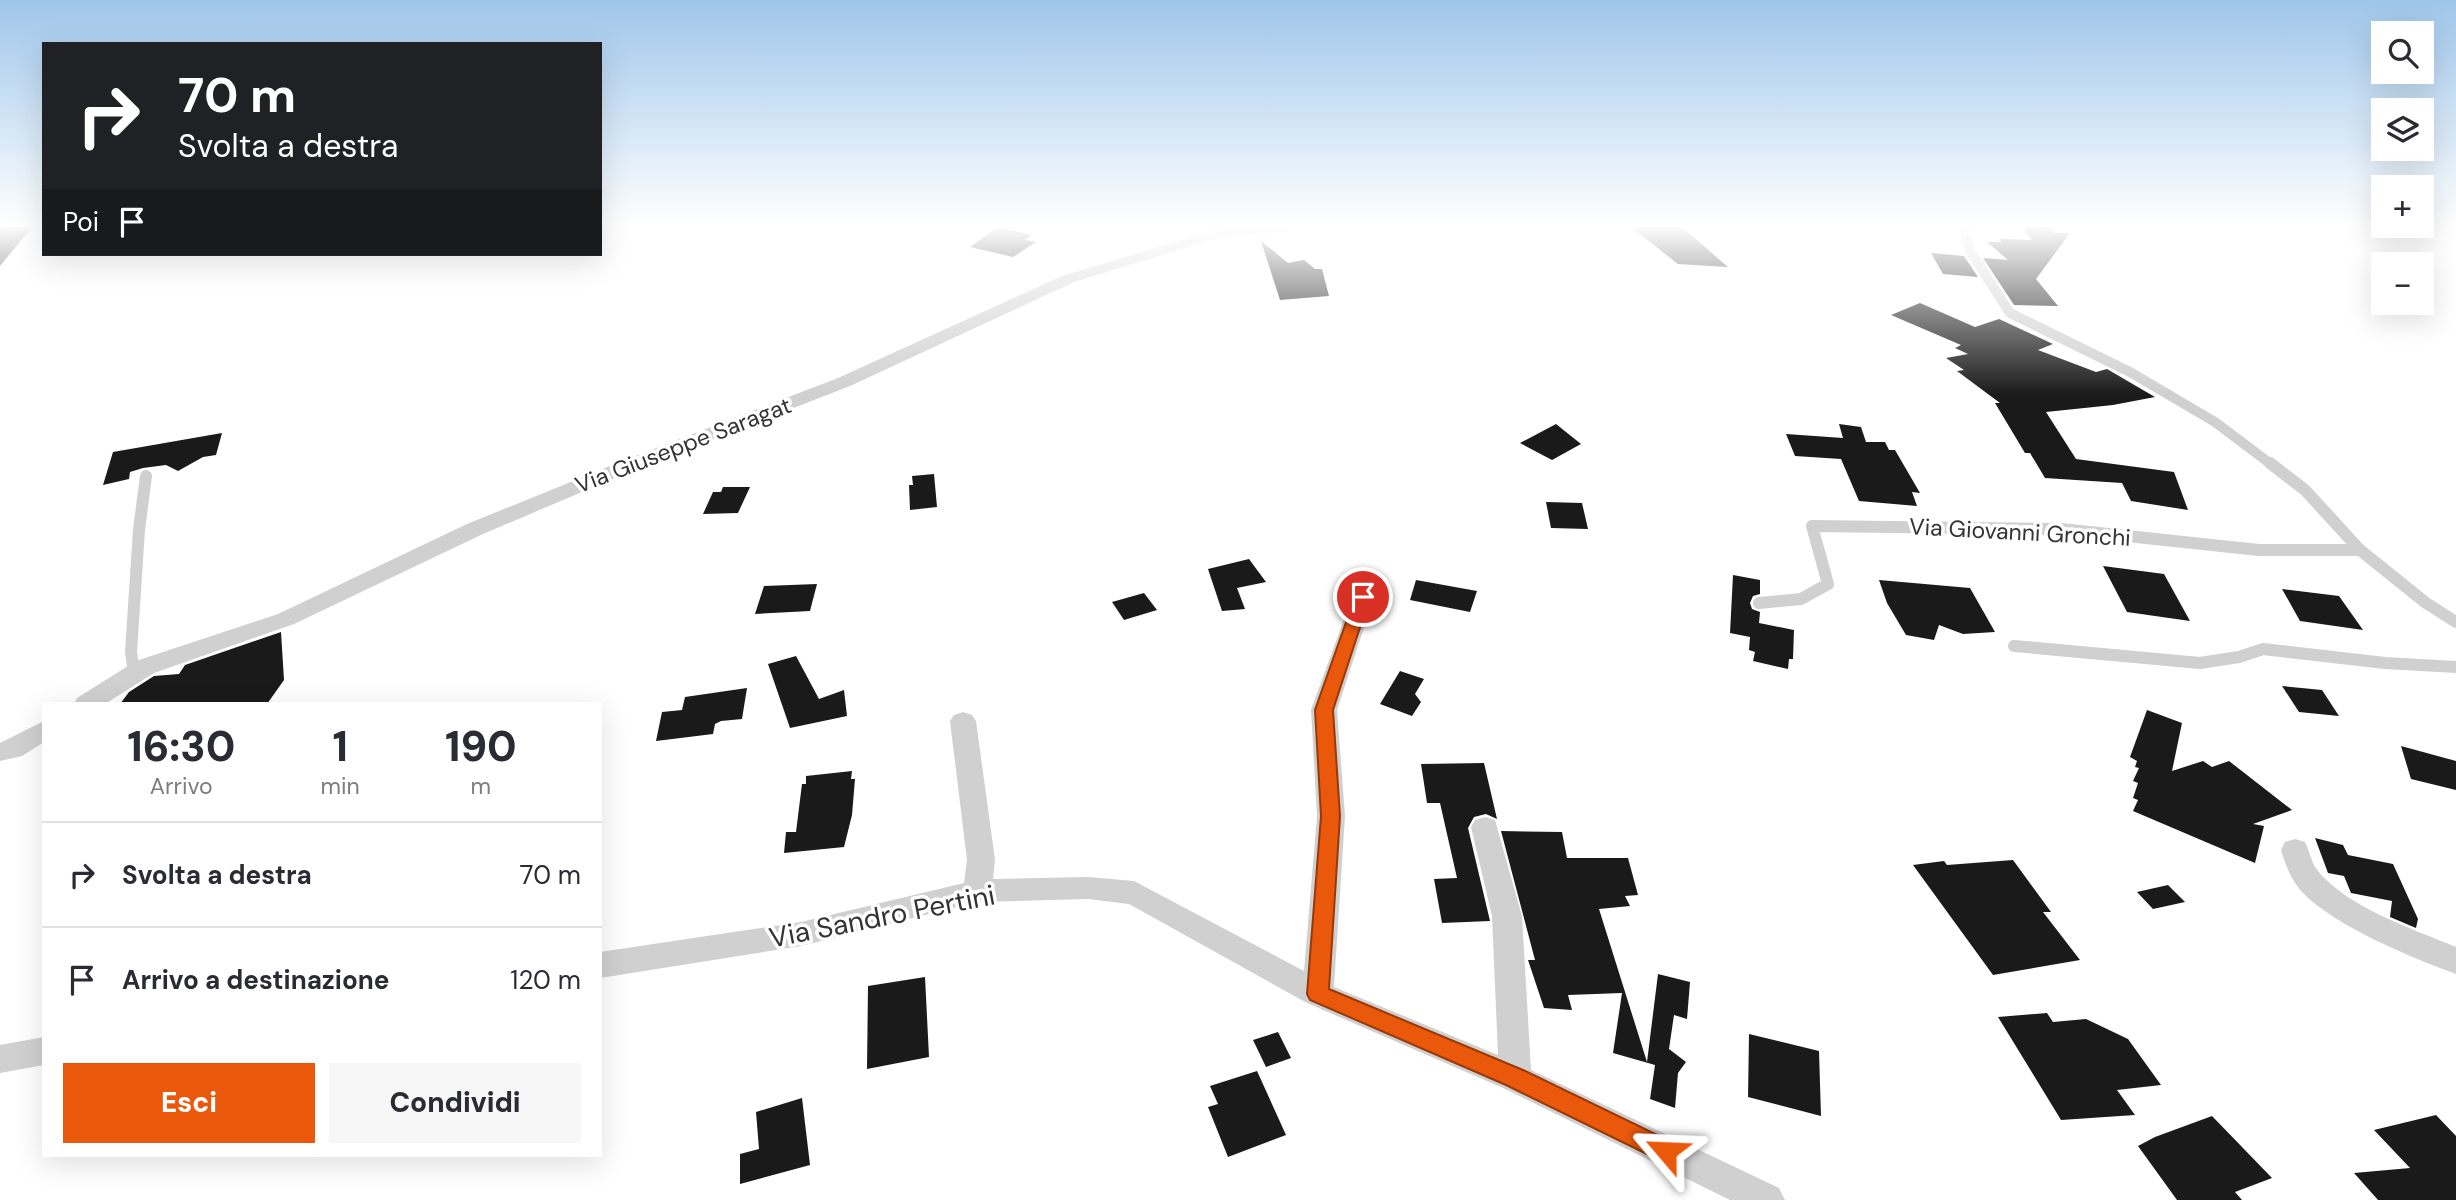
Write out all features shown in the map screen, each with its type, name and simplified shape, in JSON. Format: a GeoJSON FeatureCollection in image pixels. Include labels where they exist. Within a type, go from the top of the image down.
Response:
{"type":"FeatureCollection","features":[{"type":"Feature","properties":{"kind":"street","name":"Via Giuseppe Saragat"},"geometry":{"type":"LineString","coordinates":[[89,702],[145,667],[286,619],[475,529],[622,468],[844,382],[1060,283]]}},
{"type":"Feature","properties":{"kind":"street"},"geometry":{"type":"LineString","coordinates":[[1318,994],[1331,816],[1324,710],[1363,597]]}},
{"type":"Feature","properties":{"kind":"street"},"geometry":{"type":"LineString","coordinates":[[963,721],[981,860],[977,891]]}},
{"type":"Feature","properties":{"kind":"street"},"geometry":{"type":"LineString","coordinates":[[6,751],[42,731]]}},
{"type":"Feature","properties":{"kind":"street"},"geometry":{"type":"LineString","coordinates":[[6,751],[42,746]]}},
{"type":"Feature","properties":{"kind":"street"},"geometry":{"type":"LineString","coordinates":[[1485,827],[1507,916],[1514,1078]]}},
{"type":"Feature","properties":{"kind":"street"},"geometry":{"type":"LineString","coordinates":[[2295,850],[2302,870],[2325,895],[2361,918],[2456,961]]}},
{"type":"Feature","properties":{"kind":"street","name":"Via Sandro Pertini"},"geometry":{"type":"LineString","coordinates":[[602,965],[801,934],[977,891],[1088,888],[1134,893],[1318,994],[1514,1078],[1767,1200]]}},
{"type":"Feature","properties":{"kind":"street"},"geometry":{"type":"LineString","coordinates":[[0,1059],[42,1051]]}},
{"type":"Feature","properties":{"kind":"lane"},"geometry":{"type":"LineString","coordinates":[[1990,283],[2010,313],[2130,372],[2214,422],[2305,491],[2360,550],[2426,603],[2456,622]]}},
{"type":"Feature","properties":{"kind":"lane"},"geometry":{"type":"LineString","coordinates":[[134,673],[131,652],[139,530],[146,476]]}},
{"type":"Feature","properties":{"kind":"lane","name":"Via Giovanni Gronchi"},"geometry":{"type":"LineString","coordinates":[[1759,603],[1801,599],[1828,584],[1812,526],[2061,529],[2259,550],[2360,550]]}},
{"type":"Feature","properties":{"kind":"lane"},"geometry":{"type":"LineString","coordinates":[[2014,646],[2200,663],[2239,657],[2263,649],[2385,663],[2456,667]]}},
{"type":"Feature","properties":{"kind":"building"},"geometry":{"type":"Polygon","coordinates":[[[1275,283],[1326,283],[1329,296],[1280,300],[1275,283]]]}},
{"type":"Feature","properties":{"kind":"building"},"geometry":{"type":"Polygon","coordinates":[[[1999,283],[2039,283],[2058,306],[2014,305],[1999,283]]]}},
{"type":"Feature","properties":{"kind":"building"},"geometry":{"type":"Polygon","coordinates":[[[1920,303],[1975,327],[1999,319],[2053,344],[2038,350],[2096,372],[2107,369],[2155,397],[2113,405],[2046,412],[2076,459],[2174,472],[2188,510],[2131,501],[2122,483],[2045,478],[2030,453],[2025,453],[1995,403],[2000,403],[1957,371],[1964,370],[1946,358],[1968,354],[1955,348],[1961,345],[1891,315],[1920,303]]]}},
{"type":"Feature","properties":{"kind":"building"},"geometry":{"type":"Polygon","coordinates":[[[1556,424],[1581,444],[1552,460],[1520,443],[1556,424]]]}},
{"type":"Feature","properties":{"kind":"building"},"geometry":{"type":"Polygon","coordinates":[[[1839,424],[1861,427],[1866,442],[1885,442],[1889,450],[1895,450],[1920,493],[1912,492],[1917,506],[1859,501],[1841,459],[1795,456],[1786,434],[1843,438],[1839,424]]]}},
{"type":"Feature","properties":{"kind":"building"},"geometry":{"type":"Polygon","coordinates":[[[222,433],[216,455],[203,457],[178,471],[166,465],[143,468],[130,472],[129,479],[103,485],[113,452],[222,433]]]}},
{"type":"Feature","properties":{"kind":"building"},"geometry":{"type":"Polygon","coordinates":[[[934,474],[937,507],[910,510],[909,485],[913,485],[912,476],[934,474]]]}},
{"type":"Feature","properties":{"kind":"building"},"geometry":{"type":"Polygon","coordinates":[[[723,487],[750,487],[738,513],[703,514],[713,492],[721,492],[723,487]]]}},
{"type":"Feature","properties":{"kind":"building"},"geometry":{"type":"Polygon","coordinates":[[[1546,502],[1582,503],[1588,529],[1551,528],[1546,502]]]}},
{"type":"Feature","properties":{"kind":"building"},"geometry":{"type":"Polygon","coordinates":[[[1249,559],[1266,582],[1237,588],[1245,609],[1222,611],[1208,569],[1249,559]]]}},
{"type":"Feature","properties":{"kind":"building"},"geometry":{"type":"Polygon","coordinates":[[[2103,566],[2164,574],[2190,621],[2127,612],[2103,566]]]}},
{"type":"Feature","properties":{"kind":"building"},"geometry":{"type":"Polygon","coordinates":[[[1733,575],[1760,580],[1760,594],[1753,596],[1750,603],[1752,609],[1760,612],[1759,623],[1794,630],[1793,659],[1789,659],[1788,669],[1753,661],[1755,652],[1749,650],[1750,637],[1730,633],[1733,575]]]}},
{"type":"Feature","properties":{"kind":"building"},"geometry":{"type":"Polygon","coordinates":[[[1416,580],[1477,591],[1470,612],[1410,600],[1416,580]]]}},
{"type":"Feature","properties":{"kind":"building"},"geometry":{"type":"Polygon","coordinates":[[[1879,580],[1970,588],[1995,632],[1963,634],[1939,625],[1934,640],[1906,635],[1887,603],[1879,580]]]}},
{"type":"Feature","properties":{"kind":"building"},"geometry":{"type":"Polygon","coordinates":[[[817,584],[810,611],[755,614],[764,586],[817,584]]]}},
{"type":"Feature","properties":{"kind":"building"},"geometry":{"type":"Polygon","coordinates":[[[2282,589],[2339,596],[2363,630],[2300,621],[2282,589]]]}},
{"type":"Feature","properties":{"kind":"building"},"geometry":{"type":"Polygon","coordinates":[[[1144,593],[1157,610],[1124,620],[1112,602],[1144,593]]]}},
{"type":"Feature","properties":{"kind":"building"},"geometry":{"type":"Polygon","coordinates":[[[281,632],[284,680],[268,702],[122,702],[129,692],[154,676],[179,674],[185,665],[281,632]]]}},
{"type":"Feature","properties":{"kind":"building"},"geometry":{"type":"Polygon","coordinates":[[[796,656],[819,699],[844,690],[847,716],[790,728],[768,664],[796,656]]]}},
{"type":"Feature","properties":{"kind":"building"},"geometry":{"type":"Polygon","coordinates":[[[1400,671],[1424,679],[1415,694],[1421,702],[1412,716],[1380,704],[1400,671]]]}},
{"type":"Feature","properties":{"kind":"building"},"geometry":{"type":"Polygon","coordinates":[[[2282,686],[2322,690],[2339,716],[2299,712],[2282,686]]]}},
{"type":"Feature","properties":{"kind":"building"},"geometry":{"type":"Polygon","coordinates":[[[747,688],[742,719],[715,724],[713,734],[656,741],[662,712],[682,710],[685,697],[747,688]]]}},
{"type":"Feature","properties":{"kind":"building"},"geometry":{"type":"Polygon","coordinates":[[[2147,710],[2182,723],[2172,771],[2203,761],[2212,767],[2229,761],[2292,810],[2253,824],[2264,826],[2255,863],[2133,811],[2138,800],[2133,798],[2138,783],[2133,781],[2139,768],[2135,767],[2137,761],[2130,757],[2147,710]]]}},
{"type":"Feature","properties":{"kind":"building"},"geometry":{"type":"Polygon","coordinates":[[[2401,746],[2456,761],[2456,790],[2411,779],[2401,746]]]}},
{"type":"Feature","properties":{"kind":"building"},"geometry":{"type":"Polygon","coordinates":[[[1484,763],[1497,819],[1486,814],[1474,817],[1468,828],[1490,921],[1442,923],[1434,879],[1457,878],[1440,803],[1427,803],[1421,764],[1484,763]]]}},
{"type":"Feature","properties":{"kind":"building"},"geometry":{"type":"Polygon","coordinates":[[[852,771],[851,779],[855,779],[852,815],[844,847],[784,853],[786,832],[796,832],[802,784],[806,784],[806,776],[852,771]]]}},
{"type":"Feature","properties":{"kind":"building"},"geometry":{"type":"Polygon","coordinates":[[[1501,831],[1562,832],[1567,858],[1628,858],[1638,895],[1625,896],[1630,906],[1599,909],[1647,1062],[1658,974],[1690,982],[1687,1019],[1674,1015],[1669,1049],[1686,1062],[1678,1073],[1675,1108],[1650,1099],[1655,1065],[1613,1053],[1622,993],[1568,995],[1572,1010],[1544,1008],[1528,960],[1535,960],[1501,831]]]}},
{"type":"Feature","properties":{"kind":"building"},"geometry":{"type":"Polygon","coordinates":[[[2315,838],[2343,845],[2348,855],[2393,864],[2418,919],[2416,928],[2390,917],[2392,901],[2351,893],[2344,876],[2328,873],[2315,838]]]}},
{"type":"Feature","properties":{"kind":"building"},"geometry":{"type":"Polygon","coordinates":[[[2013,860],[2051,912],[2043,912],[2080,960],[1993,975],[1913,865],[1944,861],[1947,865],[2013,860]]]}},
{"type":"Feature","properties":{"kind":"building"},"geometry":{"type":"Polygon","coordinates":[[[2168,885],[2185,902],[2153,909],[2137,892],[2168,885]]]}},
{"type":"Feature","properties":{"kind":"building"},"geometry":{"type":"Polygon","coordinates":[[[925,977],[929,1057],[867,1069],[868,986],[925,977]]]}},
{"type":"Feature","properties":{"kind":"building"},"geometry":{"type":"Polygon","coordinates":[[[2047,1013],[2053,1022],[2086,1019],[2128,1039],[2161,1085],[2117,1090],[2135,1115],[2061,1120],[1998,1017],[2047,1013]]]}},
{"type":"Feature","properties":{"kind":"building"},"geometry":{"type":"Polygon","coordinates":[[[1278,1032],[1291,1058],[1266,1067],[1253,1040],[1278,1032]]]}},
{"type":"Feature","properties":{"kind":"building"},"geometry":{"type":"Polygon","coordinates":[[[1749,1034],[1819,1051],[1821,1116],[1748,1097],[1749,1034]]]}},
{"type":"Feature","properties":{"kind":"building"},"geometry":{"type":"Polygon","coordinates":[[[1257,1071],[1286,1135],[1228,1157],[1208,1107],[1218,1104],[1210,1086],[1257,1071]]]}},
{"type":"Feature","properties":{"kind":"building"},"geometry":{"type":"Polygon","coordinates":[[[802,1098],[810,1165],[740,1184],[740,1154],[759,1149],[756,1112],[802,1098]]]}},
{"type":"Feature","properties":{"kind":"building"},"geometry":{"type":"Polygon","coordinates":[[[2436,1115],[2456,1136],[2456,1200],[2378,1200],[2354,1173],[2410,1168],[2374,1130],[2436,1115]]]}},
{"type":"Feature","properties":{"kind":"building"},"geometry":{"type":"Polygon","coordinates":[[[2212,1116],[2272,1178],[2235,1192],[2242,1200],[2177,1200],[2138,1146],[2212,1116]]]}},
{"type":"Feature","properties":{"kind":"route"},"geometry":{"type":"LineString","coordinates":[[1363,597],[1324,710],[1331,816],[1318,994],[1514,1078],[1666,1151]]}}]}
